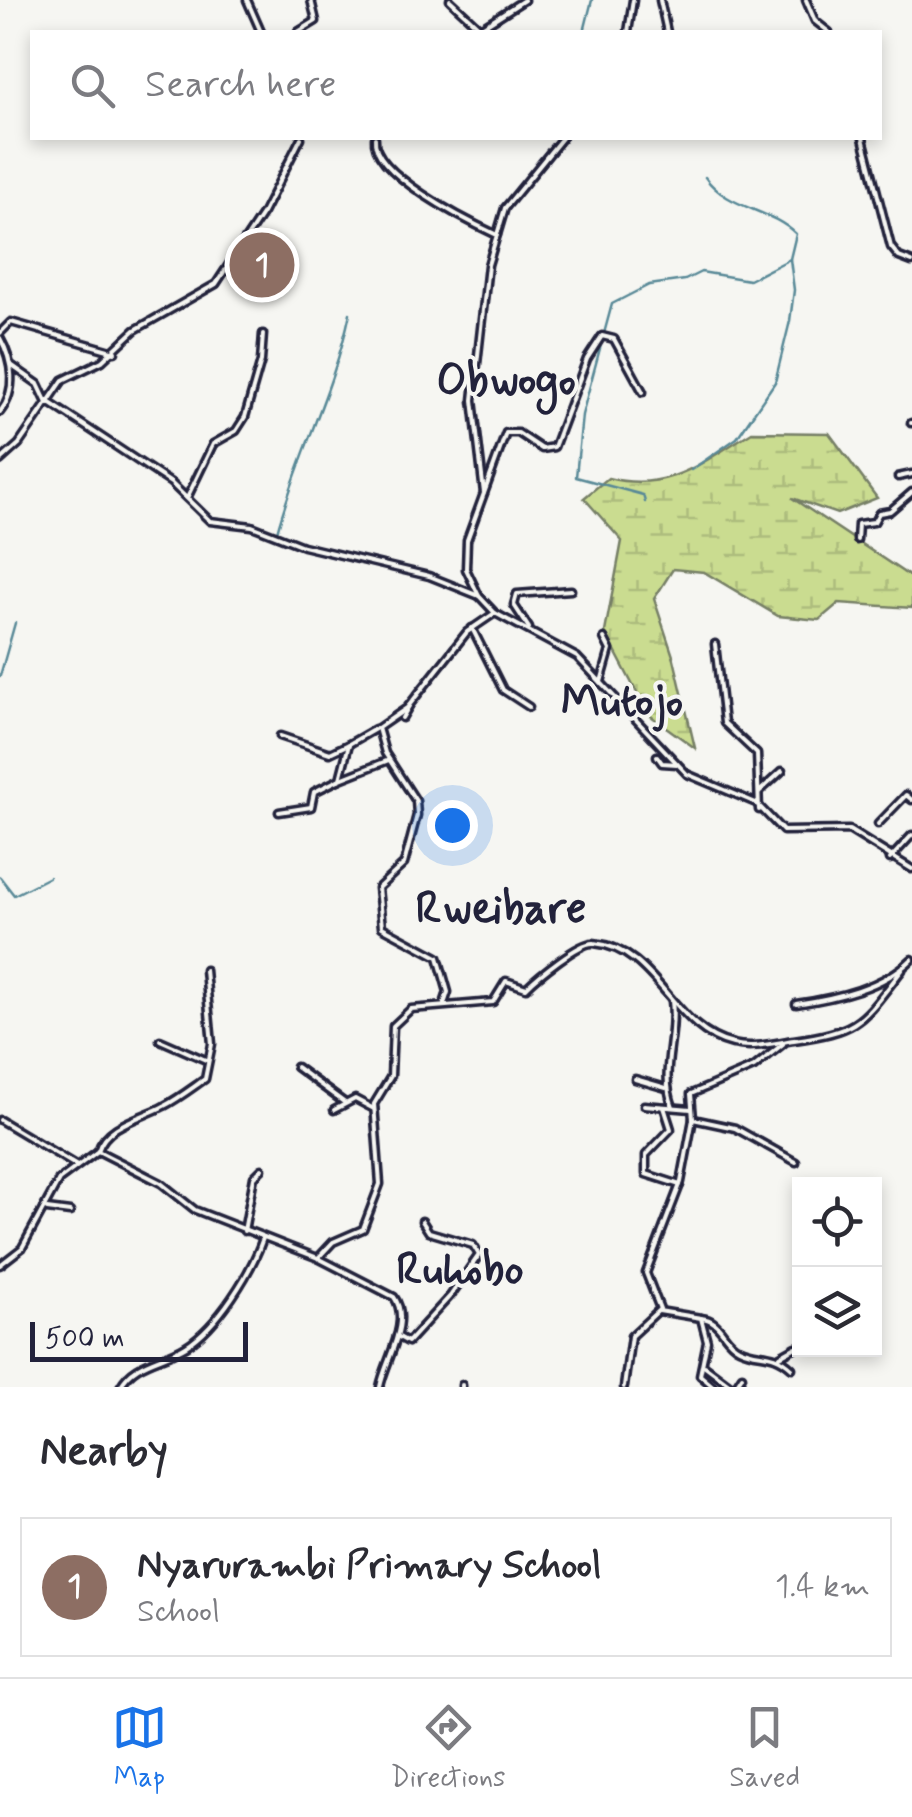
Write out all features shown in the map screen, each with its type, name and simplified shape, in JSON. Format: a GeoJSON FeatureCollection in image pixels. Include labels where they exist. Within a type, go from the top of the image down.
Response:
{"type":"FeatureCollection","features":[{"type":"Feature","properties":{"kind":"street"},"geometry":{"type":"LineString","coordinates":[[247,0],[260,30]]}},
{"type":"Feature","properties":{"kind":"street"},"geometry":{"type":"LineString","coordinates":[[301,30],[316,21],[311,0]]}},
{"type":"Feature","properties":{"kind":"street"},"geometry":{"type":"LineString","coordinates":[[450,0],[481,29],[524,0]]}},
{"type":"Feature","properties":{"kind":"street"},"geometry":{"type":"LineString","coordinates":[[628,30],[634,0]]}},
{"type":"Feature","properties":{"kind":"street"},"geometry":{"type":"LineString","coordinates":[[660,0],[667,30]]}},
{"type":"Feature","properties":{"kind":"street"},"geometry":{"type":"LineString","coordinates":[[806,0],[815,21],[826,30]]}},
{"type":"Feature","properties":{"kind":"street"},"geometry":{"type":"LineString","coordinates":[[0,461],[19,444],[47,402],[72,374],[115,352],[135,330],[216,284],[263,213],[301,140]]}},
{"type":"Feature","properties":{"kind":"street"},"geometry":{"type":"LineString","coordinates":[[375,140],[375,150],[388,169],[448,211],[497,235]]}},
{"type":"Feature","properties":{"kind":"street"},"geometry":{"type":"LineString","coordinates":[[484,495],[474,382],[486,279],[510,201],[560,140]]}},
{"type":"Feature","properties":{"kind":"street"},"geometry":{"type":"LineString","coordinates":[[864,140],[891,247],[899,257],[912,262]]}},
{"type":"Feature","properties":{"kind":"street"},"geometry":{"type":"LineString","coordinates":[[0,316],[0,336],[10,365],[9,400],[0,412]]}},
{"type":"Feature","properties":{"kind":"street"},"geometry":{"type":"LineString","coordinates":[[3,325],[10,322],[115,352]]}},
{"type":"Feature","properties":{"kind":"street"},"geometry":{"type":"LineString","coordinates":[[186,498],[213,444],[236,431],[245,417],[262,360],[263,334]]}},
{"type":"Feature","properties":{"kind":"street"},"geometry":{"type":"LineString","coordinates":[[643,392],[614,338],[600,337],[557,444],[542,449],[518,433],[506,434],[469,529],[466,558],[479,596],[495,613],[530,628],[577,657],[691,777],[756,803],[783,830],[857,833],[890,859],[912,869]]}},
{"type":"Feature","properties":{"kind":"street"},"geometry":{"type":"LineString","coordinates":[[10,365],[38,384],[47,402],[186,498],[201,516],[216,524],[252,526],[303,546],[429,576],[479,596]]}},
{"type":"Feature","properties":{"kind":"street"},"geometry":{"type":"LineString","coordinates":[[898,478],[912,474]]}},
{"type":"Feature","properties":{"kind":"street"},"geometry":{"type":"LineString","coordinates":[[857,540],[858,524],[874,522],[880,513],[890,511],[912,492]]}},
{"type":"Feature","properties":{"kind":"street"},"geometry":{"type":"LineString","coordinates":[[530,628],[514,606],[517,594],[571,590]]}},
{"type":"Feature","properties":{"kind":"street"},"geometry":{"type":"LineString","coordinates":[[402,718],[472,628],[495,613]]}},
{"type":"Feature","properties":{"kind":"street"},"geometry":{"type":"LineString","coordinates":[[472,628],[503,690],[529,706]]}},
{"type":"Feature","properties":{"kind":"street"},"geometry":{"type":"LineString","coordinates":[[601,682],[610,650],[604,638]]}},
{"type":"Feature","properties":{"kind":"street"},"geometry":{"type":"LineString","coordinates":[[715,644],[724,723],[757,754],[759,810]]}},
{"type":"Feature","properties":{"kind":"street"},"geometry":{"type":"LineString","coordinates":[[280,736],[330,753],[378,728],[408,706]]}},
{"type":"Feature","properties":{"kind":"street"},"geometry":{"type":"LineString","coordinates":[[378,728],[390,760],[416,800],[417,815],[404,864],[398,875],[378,888],[382,927],[438,956],[448,992],[444,1004]]}},
{"type":"Feature","properties":{"kind":"street"},"geometry":{"type":"LineString","coordinates":[[338,780],[349,744]]}},
{"type":"Feature","properties":{"kind":"street"},"geometry":{"type":"LineString","coordinates":[[656,756],[662,762],[677,764]]}},
{"type":"Feature","properties":{"kind":"street"},"geometry":{"type":"LineString","coordinates":[[279,812],[308,809],[314,792],[390,760]]}},
{"type":"Feature","properties":{"kind":"street"},"geometry":{"type":"LineString","coordinates":[[759,792],[782,771]]}},
{"type":"Feature","properties":{"kind":"street"},"geometry":{"type":"LineString","coordinates":[[878,824],[906,796],[912,800]]}},
{"type":"Feature","properties":{"kind":"street"},"geometry":{"type":"LineString","coordinates":[[890,859],[912,835]]}},
{"type":"Feature","properties":{"kind":"street"},"geometry":{"type":"LineString","coordinates":[[318,1258],[333,1242],[365,1227],[380,1184],[374,1108],[378,1091],[391,1076],[392,1032],[398,1017],[411,1009],[494,1002],[508,980],[526,988],[591,942],[634,957],[672,1001],[725,1042],[748,1046],[854,1027],[876,1007],[912,959]]}},
{"type":"Feature","properties":{"kind":"street"},"geometry":{"type":"LineString","coordinates":[[0,1265],[22,1248],[60,1180],[98,1151],[101,1142],[135,1117],[162,1107],[204,1080],[212,1044],[205,970]]}},
{"type":"Feature","properties":{"kind":"street"},"geometry":{"type":"LineString","coordinates":[[796,1004],[836,998],[902,970]]}},
{"type":"Feature","properties":{"kind":"street"},"geometry":{"type":"LineString","coordinates":[[672,1001],[675,1021],[666,1088],[673,1107]]}},
{"type":"Feature","properties":{"kind":"street"},"geometry":{"type":"LineString","coordinates":[[160,1040],[208,1060]]}},
{"type":"Feature","properties":{"kind":"street"},"geometry":{"type":"LineString","coordinates":[[689,1108],[692,1092],[754,1068],[785,1042]]}},
{"type":"Feature","properties":{"kind":"street"},"geometry":{"type":"LineString","coordinates":[[296,1067],[345,1103]]}},
{"type":"Feature","properties":{"kind":"street"},"geometry":{"type":"LineString","coordinates":[[635,1078],[666,1088]]}},
{"type":"Feature","properties":{"kind":"street"},"geometry":{"type":"LineString","coordinates":[[334,1110],[354,1098],[374,1108]]}},
{"type":"Feature","properties":{"kind":"street"},"geometry":{"type":"LineString","coordinates":[[659,1310],[646,1273],[680,1185],[693,1119],[689,1108],[677,1098]]}},
{"type":"Feature","properties":{"kind":"street"},"geometry":{"type":"LineString","coordinates":[[644,1105],[689,1108]]}},
{"type":"Feature","properties":{"kind":"street"},"geometry":{"type":"LineString","coordinates":[[664,1107],[663,1116],[671,1129],[646,1156],[646,1174],[680,1185]]}},
{"type":"Feature","properties":{"kind":"street"},"geometry":{"type":"LineString","coordinates":[[693,1119],[735,1128],[796,1162]]}},
{"type":"Feature","properties":{"kind":"street"},"geometry":{"type":"LineString","coordinates":[[0,1120],[77,1166]]}},
{"type":"Feature","properties":{"kind":"street"},"geometry":{"type":"LineString","coordinates":[[98,1151],[162,1184],[195,1210],[318,1258],[394,1297],[401,1308],[380,1387]]}},
{"type":"Feature","properties":{"kind":"street"},"geometry":{"type":"LineString","coordinates":[[244,1231],[254,1177],[262,1169]]}},
{"type":"Feature","properties":{"kind":"street"},"geometry":{"type":"LineString","coordinates":[[47,1208],[70,1212]]}},
{"type":"Feature","properties":{"kind":"street"},"geometry":{"type":"LineString","coordinates":[[396,1336],[408,1342],[426,1325],[479,1255],[473,1245],[428,1232],[422,1220]]}},
{"type":"Feature","properties":{"kind":"street"},"geometry":{"type":"LineString","coordinates":[[120,1387],[130,1370],[175,1352],[213,1326],[264,1238]]}},
{"type":"Feature","properties":{"kind":"street"},"geometry":{"type":"LineString","coordinates":[[659,1310],[713,1320],[738,1347],[780,1356],[792,1368]]}},
{"type":"Feature","properties":{"kind":"street"},"geometry":{"type":"LineString","coordinates":[[624,1387],[632,1334],[659,1310]]}},
{"type":"Feature","properties":{"kind":"street"},"geometry":{"type":"LineString","coordinates":[[701,1318],[707,1338],[700,1375],[714,1387]]}},
{"type":"Feature","properties":{"kind":"street"},"geometry":{"type":"LineString","coordinates":[[780,1356],[792,1350]]}},
{"type":"Feature","properties":{"kind":"street"},"geometry":{"type":"LineString","coordinates":[[704,1366],[734,1387],[742,1376]]}},
{"type":"Feature","properties":{"kind":"green space"},"geometry":{"type":"Polygon","coordinates":[[[752,432],[829,433],[877,498],[837,514],[792,498],[912,578],[912,608],[839,603],[819,620],[778,616],[704,572],[673,569],[654,599],[674,659],[695,748],[648,714],[605,632],[622,541],[584,498],[608,478],[649,481],[684,472],[752,432]]]}},
{"type":"Feature","properties":{"kind":"waterway"},"geometry":{"type":"LineString","coordinates":[[584,30],[592,0]]}},
{"type":"Feature","properties":{"kind":"waterway"},"geometry":{"type":"LineString","coordinates":[[691,470],[737,438],[775,382],[794,290],[790,259],[796,234],[725,196],[705,177]]}},
{"type":"Feature","properties":{"kind":"waterway"},"geometry":{"type":"LineString","coordinates":[[645,502],[643,495],[576,477],[582,415],[612,304],[649,285],[685,280],[701,272],[749,280],[790,259]]}},
{"type":"Feature","properties":{"kind":"waterway"},"geometry":{"type":"LineString","coordinates":[[277,532],[335,369],[350,313]]}},
{"type":"Feature","properties":{"kind":"waterway"},"geometry":{"type":"LineString","coordinates":[[0,676],[15,623]]}},
{"type":"Feature","properties":{"kind":"waterway"},"geometry":{"type":"LineString","coordinates":[[0,877],[14,895],[49,877]]}},
{"type":"Feature","properties":{"kind":"place","name":"Nyarurambi Primary School"},"geometry":{"type":"Point","coordinates":[262,265]}},
{"type":"Feature","properties":{"kind":"district","name":"Obwogo"},"geometry":{"type":"Point","coordinates":[506,378]}},
{"type":"Feature","properties":{"kind":"district","name":"Mutojo"},"geometry":{"type":"Point","coordinates":[622,699]}},
{"type":"Feature","properties":{"kind":"district","name":"Rweibare"},"geometry":{"type":"Point","coordinates":[501,906]}},
{"type":"Feature","properties":{"kind":"district","name":"Ruhobo"},"geometry":{"type":"Point","coordinates":[460,1267]}}]}
